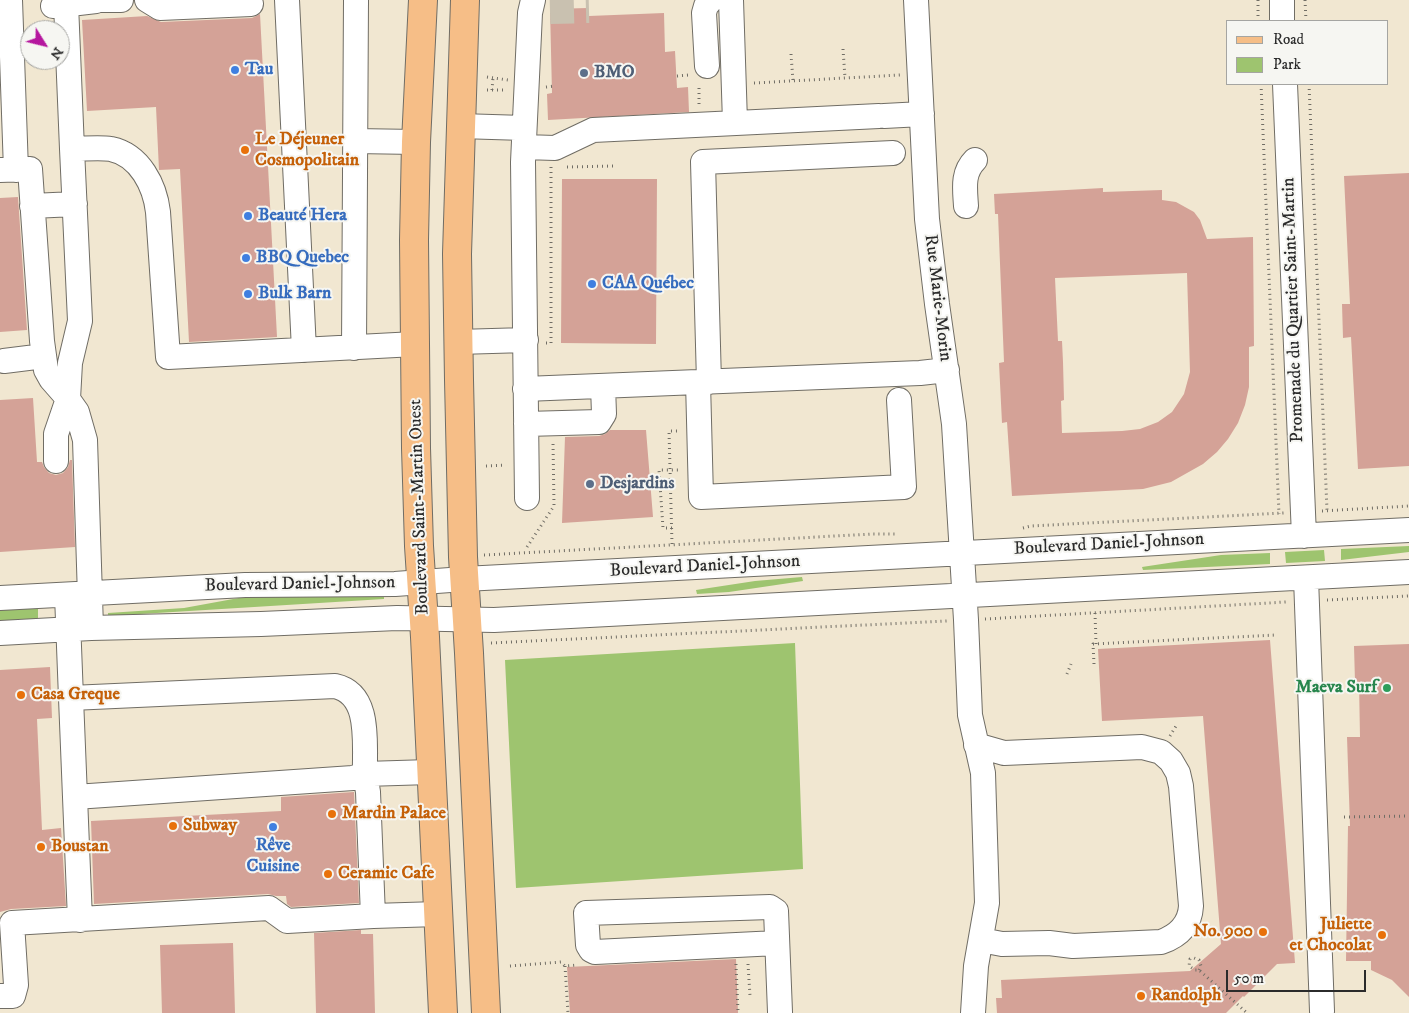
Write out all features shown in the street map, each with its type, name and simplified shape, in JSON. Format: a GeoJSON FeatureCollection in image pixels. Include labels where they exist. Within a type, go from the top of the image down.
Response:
{"type":"FeatureCollection","features":[{"type":"Feature","properties":{"kind":"main road","name":"Boulevard Saint-Martin Ouest"},"geometry":{"type":"LineString","coordinates":[[423,0],[416,142],[414,240],[415,344],[419,546],[442,1013]]}},
{"type":"Feature","properties":{"kind":"main road"},"geometry":{"type":"LineString","coordinates":[[465,0],[457,264],[458,342],[464,579],[486,1013]]}},
{"type":"Feature","properties":{"kind":"street"},"geometry":{"type":"LineString","coordinates":[[56,461],[56,434],[68,400],[70,363],[80,321],[72,149],[60,5],[96,0],[121,0]]}},
{"type":"Feature","properties":{"kind":"street"},"geometry":{"type":"LineString","coordinates":[[148,0],[160,8],[287,1],[304,350]]}},
{"type":"Feature","properties":{"kind":"street"},"geometry":{"type":"LineString","coordinates":[[354,348],[356,0]]}},
{"type":"Feature","properties":{"kind":"street"},"geometry":{"type":"LineString","coordinates":[[706,75],[704,13],[706,6],[711,0]]}},
{"type":"Feature","properties":{"kind":"street"},"geometry":{"type":"LineString","coordinates":[[731,0],[736,122]]}},
{"type":"Feature","properties":{"kind":"street","name":"Rue Marie-Morin"},"geometry":{"type":"LineString","coordinates":[[916,0],[929,236],[954,424],[970,715],[982,772],[987,894],[986,916],[976,972],[973,1013]]}},
{"type":"Feature","properties":{"kind":"street"},"geometry":{"type":"LineString","coordinates":[[1282,0],[1282,20]]}},
{"type":"Feature","properties":{"kind":"street"},"geometry":{"type":"LineString","coordinates":[[6,6],[8,170],[30,169],[46,370],[77,412],[85,440],[78,594],[80,628],[71,698],[80,920]]}},
{"type":"Feature","properties":{"kind":"street"},"geometry":{"type":"LineString","coordinates":[[527,498],[524,138],[538,8]]}},
{"type":"Feature","properties":{"kind":"street","name":"Promenade du Quartier Saint-Martin"},"geometry":{"type":"LineString","coordinates":[[1285,85],[1304,536]]}},
{"type":"Feature","properties":{"kind":"street"},"geometry":{"type":"LineString","coordinates":[[460,126],[524,138],[555,148],[592,130],[922,114]]}},
{"type":"Feature","properties":{"kind":"street"},"geometry":{"type":"LineString","coordinates":[[355,141],[416,142]]}},
{"type":"Feature","properties":{"kind":"street"},"geometry":{"type":"LineString","coordinates":[[72,149],[106,149],[121,152],[137,164],[150,182],[157,206],[168,357],[415,344]]}},
{"type":"Feature","properties":{"kind":"street"},"geometry":{"type":"LineString","coordinates":[[893,153],[703,162],[703,382],[690,419],[702,496],[904,487],[899,400]]}},
{"type":"Feature","properties":{"kind":"street"},"geometry":{"type":"LineString","coordinates":[[966,206],[966,174],[975,160]]}},
{"type":"Feature","properties":{"kind":"street"},"geometry":{"type":"LineString","coordinates":[[32,206],[74,204]]}},
{"type":"Feature","properties":{"kind":"street"},"geometry":{"type":"LineString","coordinates":[[458,342],[526,340]]}},
{"type":"Feature","properties":{"kind":"street"},"geometry":{"type":"LineString","coordinates":[[4,361],[44,356]]}},
{"type":"Feature","properties":{"kind":"street"},"geometry":{"type":"LineString","coordinates":[[525,389],[920,374],[947,370]]}},
{"type":"Feature","properties":{"kind":"street"},"geometry":{"type":"LineString","coordinates":[[526,424],[599,422],[604,414],[604,386]]}},
{"type":"Feature","properties":{"kind":"street","name":"Boulevard Daniel-Johnson"},"geometry":{"type":"LineString","coordinates":[[0,598],[245,585],[385,584],[1409,530]]}},
{"type":"Feature","properties":{"kind":"street","name":"Boulevard Daniel-Johnson"},"geometry":{"type":"LineString","coordinates":[[0,633],[80,628],[254,625],[386,618],[494,620],[1409,572]]}},
{"type":"Feature","properties":{"kind":"street"},"geometry":{"type":"LineString","coordinates":[[1306,578],[1324,1012]]}},
{"type":"Feature","properties":{"kind":"street"},"geometry":{"type":"LineString","coordinates":[[71,698],[325,686],[342,687],[352,694],[361,710],[363,720],[364,774],[368,792],[373,916]]}},
{"type":"Feature","properties":{"kind":"street"},"geometry":{"type":"LineString","coordinates":[[976,745],[1004,753],[1142,747],[1161,752],[1175,766],[1181,786],[1192,906],[1184,928],[1172,938],[1161,942],[1073,946],[1049,943],[1002,944],[981,940]]}},
{"type":"Feature","properties":{"kind":"street"},"geometry":{"type":"LineString","coordinates":[[75,797],[353,778],[364,774],[430,772]]}},
{"type":"Feature","properties":{"kind":"street"},"geometry":{"type":"LineString","coordinates":[[778,943],[598,952],[591,950],[588,945],[577,914],[770,907],[776,911],[778,943],[780,1012]]}},
{"type":"Feature","properties":{"kind":"street"},"geometry":{"type":"LineString","coordinates":[[0,996],[13,996],[16,984],[12,923],[269,908],[287,921],[438,914]]}},
{"type":"Feature","properties":{"kind":"path"},"geometry":{"type":"LineString","coordinates":[[1258,0],[1258,20]]}},
{"type":"Feature","properties":{"kind":"path"},"geometry":{"type":"LineString","coordinates":[[1306,0],[1306,20]]}},
{"type":"Feature","properties":{"kind":"path"},"geometry":{"type":"LineString","coordinates":[[843,49],[845,78]]}},
{"type":"Feature","properties":{"kind":"path"},"geometry":{"type":"LineString","coordinates":[[791,54],[792,81]]}},
{"type":"Feature","properties":{"kind":"path"},"geometry":{"type":"LineString","coordinates":[[699,107],[698,84],[706,75]]}},
{"type":"Feature","properties":{"kind":"path"},"geometry":{"type":"LineString","coordinates":[[753,83],[901,75]]}},
{"type":"Feature","properties":{"kind":"path"},"geometry":{"type":"LineString","coordinates":[[492,90],[493,78]]}},
{"type":"Feature","properties":{"kind":"path","name":"Promenade du Quartier Saint-Martin"},"geometry":{"type":"LineString","coordinates":[[1261,85],[1279,504]]}},
{"type":"Feature","properties":{"kind":"path","name":"Promenade du Quartier Saint-Martin"},"geometry":{"type":"LineString","coordinates":[[1309,85],[1326,502]]}},
{"type":"Feature","properties":{"kind":"path"},"geometry":{"type":"LineString","coordinates":[[551,343],[551,167],[613,166]]}},
{"type":"Feature","properties":{"kind":"path"},"geometry":{"type":"LineString","coordinates":[[672,544],[668,431],[690,419]]}},
{"type":"Feature","properties":{"kind":"path"},"geometry":{"type":"LineString","coordinates":[[486,466],[509,465]]}},
{"type":"Feature","properties":{"kind":"path"},"geometry":{"type":"LineString","coordinates":[[670,470],[659,470],[663,528],[672,528]]}},
{"type":"Feature","properties":{"kind":"path"},"geometry":{"type":"LineString","coordinates":[[1338,510],[1409,506]]}},
{"type":"Feature","properties":{"kind":"path","name":"Boulevard Daniel-Johnson"},"geometry":{"type":"LineString","coordinates":[[1018,530],[1031,526],[1269,514]]}},
{"type":"Feature","properties":{"kind":"path","name":"Boulevard Daniel-Johnson"},"geometry":{"type":"LineString","coordinates":[[524,552],[872,534],[903,535]]}},
{"type":"Feature","properties":{"kind":"path"},"geometry":{"type":"LineString","coordinates":[[1337,600],[1409,596]]}},
{"type":"Feature","properties":{"kind":"path"},"geometry":{"type":"LineString","coordinates":[[1017,617],[1278,603]]}},
{"type":"Feature","properties":{"kind":"path"},"geometry":{"type":"LineString","coordinates":[[1095,613],[1096,644]]}},
{"type":"Feature","properties":{"kind":"path"},"geometry":{"type":"LineString","coordinates":[[529,642],[922,621]]}},
{"type":"Feature","properties":{"kind":"path"},"geometry":{"type":"LineString","coordinates":[[1094,664],[1093,644],[1276,635]]}},
{"type":"Feature","properties":{"kind":"path"},"geometry":{"type":"LineString","coordinates":[[1067,674],[1071,664]]}},
{"type":"Feature","properties":{"kind":"path"},"geometry":{"type":"LineString","coordinates":[[1170,737],[1176,726]]}},
{"type":"Feature","properties":{"kind":"path"},"geometry":{"type":"LineString","coordinates":[[1344,817],[1409,816]]}},
{"type":"Feature","properties":{"kind":"path"},"geometry":{"type":"LineString","coordinates":[[1188,950],[1200,963],[1199,970]]}},
{"type":"Feature","properties":{"kind":"path"},"geometry":{"type":"LineString","coordinates":[[736,958],[738,1011]]}},
{"type":"Feature","properties":{"kind":"path"},"geometry":{"type":"LineString","coordinates":[[748,958],[750,996]]}},
{"type":"Feature","properties":{"kind":"path"},"geometry":{"type":"LineString","coordinates":[[1194,958],[1189,961],[1189,966],[1194,970],[1199,970],[1248,1013]]}},
{"type":"Feature","properties":{"kind":"path"},"geometry":{"type":"LineString","coordinates":[[510,966],[561,962],[565,966],[568,1013]]}},
{"type":"Feature","properties":{"kind":"path"},"geometry":{"type":"LineString","coordinates":[[565,966],[580,965]]}},
{"type":"Feature","properties":{"kind":"green space"},"geometry":{"type":"Polygon","coordinates":[[[1409,546],[1409,552],[1341,560],[1341,549],[1409,546]]]}},
{"type":"Feature","properties":{"kind":"green space"},"geometry":{"type":"Polygon","coordinates":[[[1324,550],[1325,561],[1286,563],[1285,552],[1324,550]]]}},
{"type":"Feature","properties":{"kind":"green space"},"geometry":{"type":"Polygon","coordinates":[[[1270,553],[1270,564],[1143,570],[1142,567],[1221,555],[1270,553]]]}},
{"type":"Feature","properties":{"kind":"green space"},"geometry":{"type":"Polygon","coordinates":[[[802,577],[803,581],[729,592],[697,594],[696,590],[755,581],[802,577]]]}},
{"type":"Feature","properties":{"kind":"green space"},"geometry":{"type":"Polygon","coordinates":[[[255,595],[384,596],[384,599],[108,616],[108,613],[184,608],[255,595]]]}},
{"type":"Feature","properties":{"kind":"green space"},"geometry":{"type":"Polygon","coordinates":[[[38,607],[38,620],[0,622],[0,609],[38,607]]]}},
{"type":"Feature","properties":{"kind":"green space"},"geometry":{"type":"Polygon","coordinates":[[[795,643],[803,869],[516,888],[505,660],[795,643]]]}},
{"type":"Feature","properties":{"kind":"building"},"geometry":{"type":"Polygon","coordinates":[[[588,8],[589,16],[664,13],[665,52],[675,51],[677,88],[688,87],[689,112],[548,120],[547,94],[552,93],[550,9],[588,8]]]}},
{"type":"Feature","properties":{"kind":"building"},"geometry":{"type":"Polygon","coordinates":[[[260,14],[277,337],[189,342],[180,169],[159,170],[156,107],[87,111],[82,20],[147,16],[161,22],[252,18],[260,14]]]}},
{"type":"Feature","properties":{"kind":"building"},"geometry":{"type":"Polygon","coordinates":[[[1409,173],[1409,466],[1358,469],[1351,337],[1343,338],[1342,304],[1350,304],[1344,176],[1409,173]]]}},
{"type":"Feature","properties":{"kind":"building"},"geometry":{"type":"Polygon","coordinates":[[[562,179],[657,179],[656,344],[561,343],[562,179]]]}},
{"type":"Feature","properties":{"kind":"building"},"geometry":{"type":"Polygon","coordinates":[[[1103,188],[1103,192],[1162,190],[1162,200],[1176,202],[1194,212],[1200,220],[1207,239],[1253,237],[1254,346],[1249,347],[1249,387],[1238,423],[1217,452],[1203,464],[1171,482],[1143,489],[1012,496],[1007,422],[1002,423],[999,363],[1004,362],[998,214],[995,214],[994,194],[1103,188]],[[1187,273],[1055,278],[1058,341],[1062,341],[1063,362],[1064,400],[1061,401],[1062,433],[1140,429],[1158,422],[1172,412],[1184,394],[1190,372],[1187,273]]]}},
{"type":"Feature","properties":{"kind":"building"},"geometry":{"type":"Polygon","coordinates":[[[18,197],[27,330],[0,332],[0,198],[18,197]]]}},
{"type":"Feature","properties":{"kind":"building"},"geometry":{"type":"Polygon","coordinates":[[[33,398],[37,462],[42,462],[49,473],[56,475],[63,473],[68,467],[70,460],[72,460],[75,547],[0,552],[0,400],[33,398]]]}},
{"type":"Feature","properties":{"kind":"building"},"geometry":{"type":"Polygon","coordinates":[[[610,430],[646,430],[653,517],[562,523],[565,437],[599,436],[610,430]]]}},
{"type":"Feature","properties":{"kind":"building"},"geometry":{"type":"Polygon","coordinates":[[[1270,640],[1295,963],[1277,964],[1226,1013],[997,1013],[996,998],[1002,998],[1001,980],[1190,971],[1221,944],[1203,716],[1102,721],[1098,649],[1270,640]]]}},
{"type":"Feature","properties":{"kind":"building"},"geometry":{"type":"Polygon","coordinates":[[[1409,644],[1409,997],[1392,980],[1371,970],[1371,961],[1346,961],[1348,826],[1350,826],[1347,737],[1360,737],[1359,682],[1355,682],[1354,646],[1409,644]]]}},
{"type":"Feature","properties":{"kind":"building"},"geometry":{"type":"Polygon","coordinates":[[[50,667],[52,718],[37,719],[42,830],[61,828],[66,906],[11,909],[0,912],[0,670],[50,667]]]}},
{"type":"Feature","properties":{"kind":"building"},"geometry":{"type":"Polygon","coordinates":[[[354,792],[359,903],[291,907],[287,904],[286,896],[268,894],[94,904],[91,821],[281,811],[281,797],[354,792]]]}},
{"type":"Feature","properties":{"kind":"building"},"geometry":{"type":"Polygon","coordinates":[[[361,930],[361,934],[373,934],[375,1013],[316,1013],[314,933],[361,930]]]}},
{"type":"Feature","properties":{"kind":"building"},"geometry":{"type":"Polygon","coordinates":[[[233,943],[235,1013],[162,1013],[160,945],[233,943]]]}},
{"type":"Feature","properties":{"kind":"building"},"geometry":{"type":"Polygon","coordinates":[[[736,959],[738,1013],[570,1013],[567,967],[736,959]]]}},
{"type":"Feature","properties":{"kind":"tunnel"},"geometry":{"type":"LineString","coordinates":[[550,12],[589,11]]}},
{"type":"Feature","properties":{"kind":"place","name":"Tau"},"geometry":{"type":"Point","coordinates":[235,70]}},
{"type":"Feature","properties":{"kind":"place","name":"BMO"},"geometry":{"type":"Point","coordinates":[584,73]}},
{"type":"Feature","properties":{"kind":"place","name":"Le Déjeuner Cosmopolitain"},"geometry":{"type":"Point","coordinates":[245,150]}},
{"type":"Feature","properties":{"kind":"place","name":"Beauté Hera"},"geometry":{"type":"Point","coordinates":[248,216]}},
{"type":"Feature","properties":{"kind":"place","name":"BBQ Quebec"},"geometry":{"type":"Point","coordinates":[246,258]}},
{"type":"Feature","properties":{"kind":"place","name":"CAA Québec"},"geometry":{"type":"Point","coordinates":[592,284]}},
{"type":"Feature","properties":{"kind":"place","name":"Bulk Barn"},"geometry":{"type":"Point","coordinates":[248,294]}},
{"type":"Feature","properties":{"kind":"place","name":"Desjardins"},"geometry":{"type":"Point","coordinates":[590,484]}},
{"type":"Feature","properties":{"kind":"place","name":"Maeva Surf"},"geometry":{"type":"Point","coordinates":[1387,688]}},
{"type":"Feature","properties":{"kind":"place","name":"Casa Greque"},"geometry":{"type":"Point","coordinates":[21,695]}},
{"type":"Feature","properties":{"kind":"place","name":"Mardin Palace"},"geometry":{"type":"Point","coordinates":[332,814]}},
{"type":"Feature","properties":{"kind":"place","name":"Subway"},"geometry":{"type":"Point","coordinates":[173,826]}},
{"type":"Feature","properties":{"kind":"place","name":"Rêve Cuisine"},"geometry":{"type":"Point","coordinates":[273,827]}},
{"type":"Feature","properties":{"kind":"place","name":"Boustan"},"geometry":{"type":"Point","coordinates":[41,847]}},
{"type":"Feature","properties":{"kind":"place","name":"Ceramic Cafe"},"geometry":{"type":"Point","coordinates":[328,874]}},
{"type":"Feature","properties":{"kind":"place","name":"No. 900"},"geometry":{"type":"Point","coordinates":[1263,932]}},
{"type":"Feature","properties":{"kind":"place","name":"Juliette et Chocolat"},"geometry":{"type":"Point","coordinates":[1382,935]}},
{"type":"Feature","properties":{"kind":"place","name":"Randolph"},"geometry":{"type":"Point","coordinates":[1141,996]}}]}
